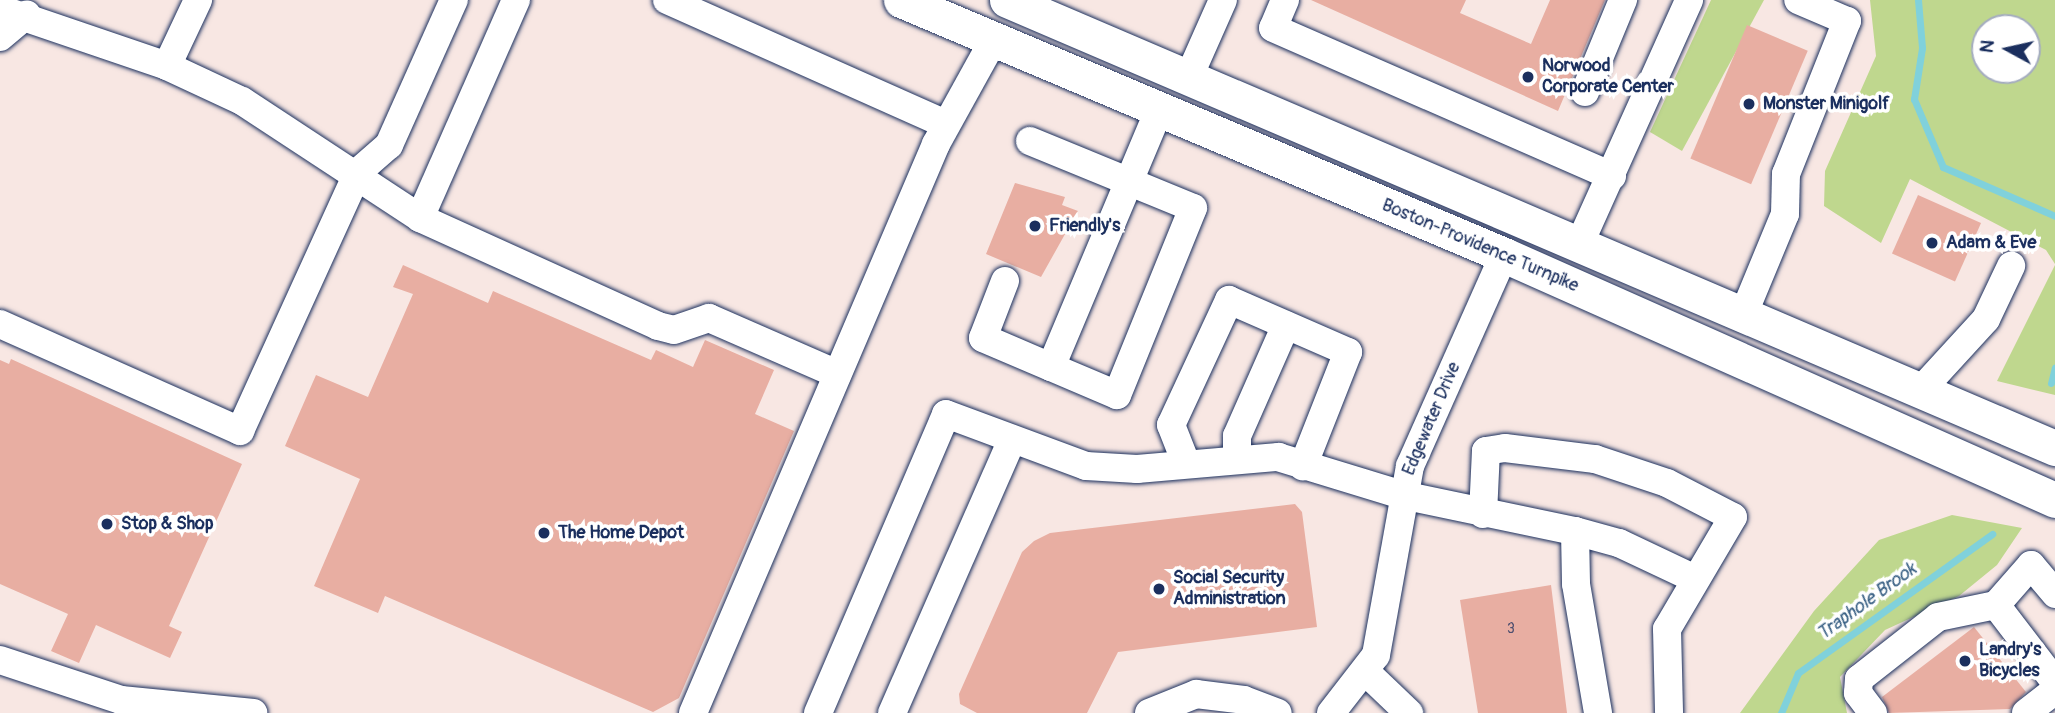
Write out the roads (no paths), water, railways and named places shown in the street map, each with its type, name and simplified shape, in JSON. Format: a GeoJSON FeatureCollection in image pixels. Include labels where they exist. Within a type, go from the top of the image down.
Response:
{"type":"FeatureCollection","features":[{"type":"Feature","properties":{"kind":"main road","name":"Boston-Providence Turnpike"},"geometry":{"type":"LineString","coordinates":[[901,0],[1504,255],[2055,500]]}},
{"type":"Feature","properties":{"kind":"main road"},"geometry":{"type":"LineString","coordinates":[[1007,0],[2055,448]]}},
{"type":"Feature","properties":{"kind":"lane"},"geometry":{"type":"LineString","coordinates":[[167,66],[198,0]]}},
{"type":"Feature","properties":{"kind":"lane"},"geometry":{"type":"LineString","coordinates":[[0,324],[240,431],[358,172],[389,145],[454,0]]}},
{"type":"Feature","properties":{"kind":"lane"},"geometry":{"type":"LineString","coordinates":[[667,0],[945,124]]}},
{"type":"Feature","properties":{"kind":"lane"},"geometry":{"type":"LineString","coordinates":[[1188,79],[1222,0]]}},
{"type":"Feature","properties":{"kind":"lane"},"geometry":{"type":"LineString","coordinates":[[1285,0],[1273,28],[1612,176]]}},
{"type":"Feature","properties":{"kind":"lane"},"geometry":{"type":"LineString","coordinates":[[1585,92],[1623,0]]}},
{"type":"Feature","properties":{"kind":"lane"},"geometry":{"type":"LineString","coordinates":[[1580,243],[1689,0]]}},
{"type":"Feature","properties":{"kind":"lane"},"geometry":{"type":"LineString","coordinates":[[1744,313],[1785,214],[1786,174],[1847,21],[1798,0]]}},
{"type":"Feature","properties":{"kind":"lane"},"geometry":{"type":"LineString","coordinates":[[420,218],[508,2]]}},
{"type":"Feature","properties":{"kind":"lane"},"geometry":{"type":"LineString","coordinates":[[0,37],[22,7]]}},
{"type":"Feature","properties":{"kind":"lane"},"geometry":{"type":"LineString","coordinates":[[0,9],[22,7],[167,66],[242,101],[358,172],[420,218],[658,326],[674,330],[709,318],[837,374]]}},
{"type":"Feature","properties":{"kind":"lane"},"geometry":{"type":"LineString","coordinates":[[693,713],[945,124],[994,39]]}},
{"type":"Feature","properties":{"kind":"lane"},"geometry":{"type":"LineString","coordinates":[[1051,367],[1159,110]]}},
{"type":"Feature","properties":{"kind":"lane"},"geometry":{"type":"LineString","coordinates":[[1005,281],[983,338],[1116,396],[1193,208],[1030,142]]}},
{"type":"Feature","properties":{"kind":"lane","name":"Edgewater Drive"},"geometry":{"type":"LineString","coordinates":[[1331,713],[1365,671],[1387,618],[1402,495],[1504,255]]}},
{"type":"Feature","properties":{"kind":"lane"},"geometry":{"type":"LineString","coordinates":[[1921,390],[1986,319],[2011,266]]}},
{"type":"Feature","properties":{"kind":"lane"},"geometry":{"type":"LineString","coordinates":[[1186,463],[1171,425],[1229,300],[1348,352],[1303,466]]}},
{"type":"Feature","properties":{"kind":"lane"},"geometry":{"type":"LineString","coordinates":[[1237,457],[1237,436],[1286,325]]}},
{"type":"Feature","properties":{"kind":"lane"},"geometry":{"type":"LineString","coordinates":[[818,713],[946,414],[1086,466],[1137,469],[1237,457],[1278,457],[1402,495],[1575,531],[1619,543],[1695,579]]}},
{"type":"Feature","properties":{"kind":"lane"},"geometry":{"type":"LineString","coordinates":[[891,713],[1012,440]]}},
{"type":"Feature","properties":{"kind":"lane"},"geometry":{"type":"LineString","coordinates":[[1483,514],[1486,451],[1505,447],[1595,459],[1667,483],[1733,517],[1695,579],[1663,648],[1669,713]]}},
{"type":"Feature","properties":{"kind":"lane"},"geometry":{"type":"LineString","coordinates":[[1575,531],[1576,584],[1598,713]]}},
{"type":"Feature","properties":{"kind":"lane"},"geometry":{"type":"LineString","coordinates":[[1873,713],[1858,693],[1859,679],[1938,617],[1996,605],[2031,565],[2055,594]]}},
{"type":"Feature","properties":{"kind":"lane"},"geometry":{"type":"LineString","coordinates":[[1996,605],[2055,682]]}},
{"type":"Feature","properties":{"kind":"lane"},"geometry":{"type":"LineString","coordinates":[[0,660],[121,700],[253,713]]}},
{"type":"Feature","properties":{"kind":"lane"},"geometry":{"type":"LineString","coordinates":[[1365,671],[1409,713]]}},
{"type":"Feature","properties":{"kind":"lane"},"geometry":{"type":"LineString","coordinates":[[2026,713],[2055,690]]}},
{"type":"Feature","properties":{"kind":"lane"},"geometry":{"type":"LineString","coordinates":[[1149,713],[1196,694],[1244,700],[1278,713]]}},
{"type":"Feature","properties":{"kind":"waterway","name":"Traphole Brook"},"geometry":{"type":"LineString","coordinates":[[1918,0],[1922,48],[1914,99],[1943,167],[2055,216]]}},
{"type":"Feature","properties":{"kind":"waterway","name":"Traphole Brook"},"geometry":{"type":"LineString","coordinates":[[2051,383],[2055,367]]}},
{"type":"Feature","properties":{"kind":"waterway","name":"Traphole Brook"},"geometry":{"type":"LineString","coordinates":[[1781,713],[1798,673],[1992,534]]}},
{"type":"Feature","properties":{"kind":"place","name":"Norwood Corporate Center"},"geometry":{"type":"Point","coordinates":[1528,77]}},
{"type":"Feature","properties":{"kind":"place","name":"Monster Minigolf"},"geometry":{"type":"Point","coordinates":[1749,104]}},
{"type":"Feature","properties":{"kind":"place","name":"Friendly's"},"geometry":{"type":"Point","coordinates":[1035,226]}},
{"type":"Feature","properties":{"kind":"place","name":"Adam & Eve"},"geometry":{"type":"Point","coordinates":[1932,243]}},
{"type":"Feature","properties":{"kind":"place","name":"Stop & Shop"},"geometry":{"type":"Point","coordinates":[107,524]}},
{"type":"Feature","properties":{"kind":"place","name":"The Home Depot"},"geometry":{"type":"Point","coordinates":[544,533]}},
{"type":"Feature","properties":{"kind":"place","name":"Social Security Administration"},"geometry":{"type":"Point","coordinates":[1159,589]}},
{"type":"Feature","properties":{"kind":"place","name":"Landry's Bicycles"},"geometry":{"type":"Point","coordinates":[1965,661]}}]}
